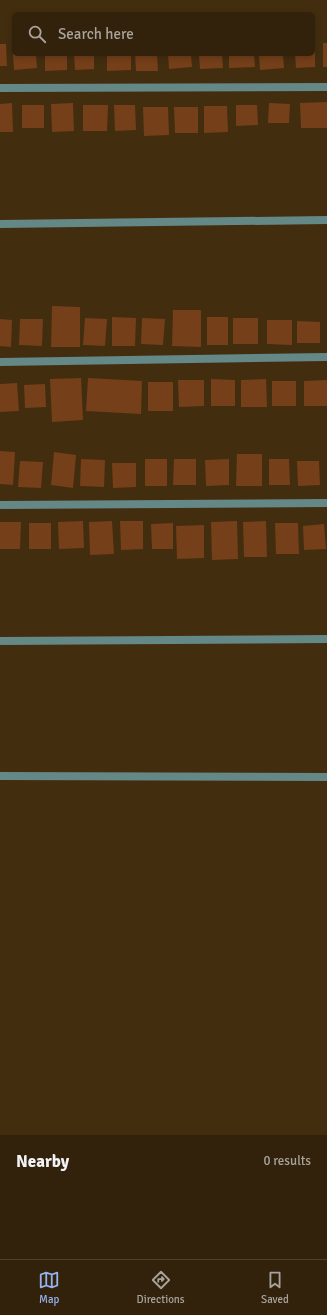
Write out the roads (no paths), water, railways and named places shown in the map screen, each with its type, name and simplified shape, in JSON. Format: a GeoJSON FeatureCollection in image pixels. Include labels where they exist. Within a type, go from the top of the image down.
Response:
{"type":"FeatureCollection","features":[{"type":"Feature","properties":{"kind":"street"},"geometry":{"type":"LineString","coordinates":[[0,88],[327,87]]}},
{"type":"Feature","properties":{"kind":"street"},"geometry":{"type":"LineString","coordinates":[[0,224],[327,220]]}},
{"type":"Feature","properties":{"kind":"street"},"geometry":{"type":"LineString","coordinates":[[0,362],[327,357]]}},
{"type":"Feature","properties":{"kind":"street"},"geometry":{"type":"LineString","coordinates":[[0,504],[327,503]]}},
{"type":"Feature","properties":{"kind":"street"},"geometry":{"type":"LineString","coordinates":[[0,641],[327,639]]}},
{"type":"Feature","properties":{"kind":"street"},"geometry":{"type":"LineString","coordinates":[[0,776],[327,777]]}}]}
